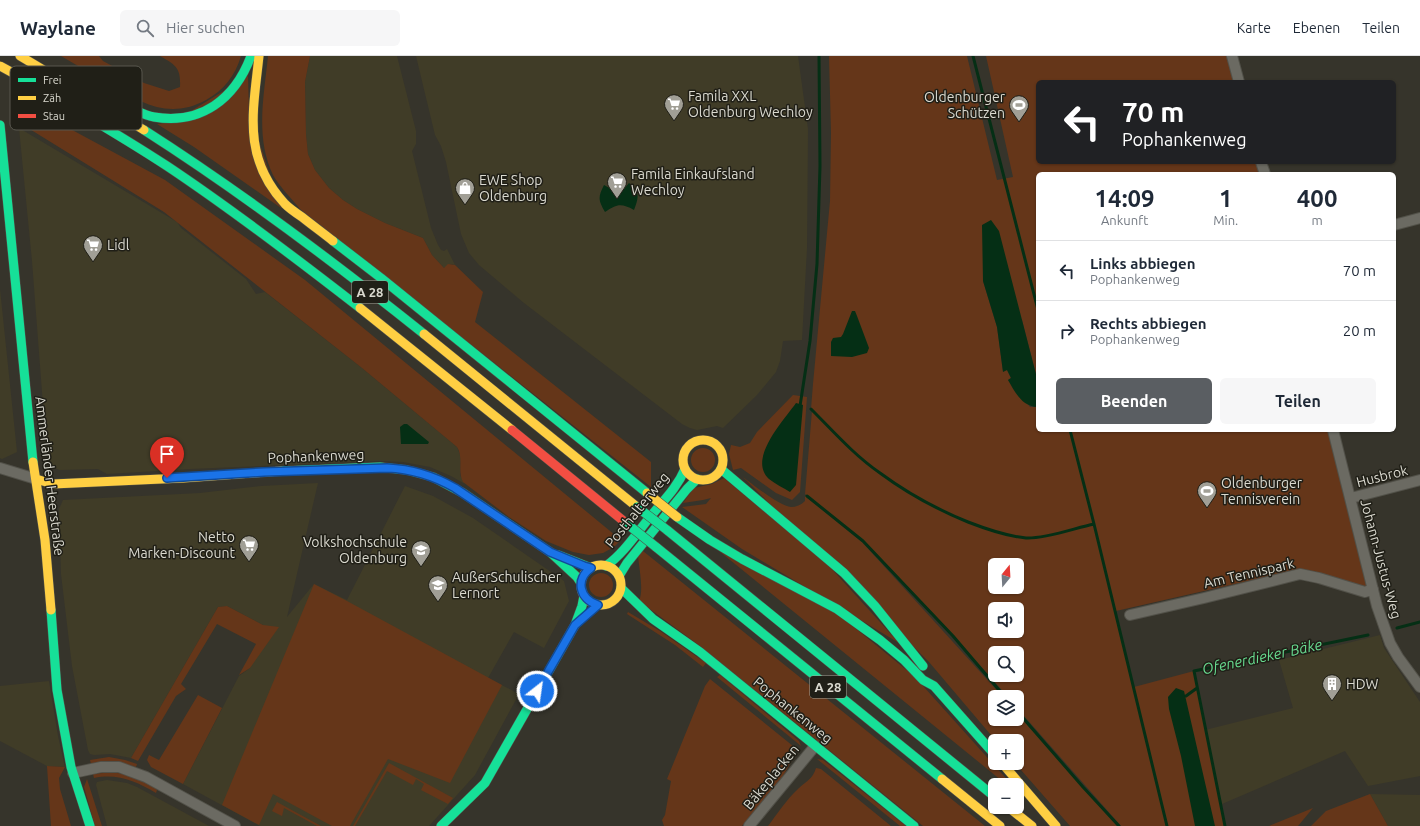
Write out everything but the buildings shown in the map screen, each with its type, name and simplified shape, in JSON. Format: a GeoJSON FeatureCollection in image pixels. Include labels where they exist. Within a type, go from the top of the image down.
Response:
{"type":"FeatureCollection","features":[{"type":"Feature","properties":{"kind":"main road"},"geometry":{"type":"LineString","coordinates":[[0,72],[2,56]]}},
{"type":"Feature","properties":{"kind":"main road"},"geometry":{"type":"LineString","coordinates":[[142,114],[155,117],[174,118],[192,116],[214,107],[232,92],[244,76],[251,56]]}},
{"type":"Feature","properties":{"kind":"main road"},"geometry":{"type":"LineString","coordinates":[[259,56],[253,121],[254,146],[261,170],[269,185],[286,205],[381,278],[677,517],[710,540],[742,559],[837,609],[880,640],[904,660],[924,680],[934,686],[988,747]]}},
{"type":"Feature","properties":{"kind":"main road","name":"A 28"},"geometry":{"type":"LineString","coordinates":[[21,57],[37,66]]}},
{"type":"Feature","properties":{"kind":"main road","name":"A 28"},"geometry":{"type":"LineString","coordinates":[[0,66],[10,71]]}},
{"type":"Feature","properties":{"kind":"main road","name":"Ammerländer Heerstraße"},"geometry":{"type":"LineString","coordinates":[[0,125],[31,448],[45,540],[57,690],[63,728],[73,773],[90,826]]}},
{"type":"Feature","properties":{"kind":"main road","name":"A 28"},"geometry":{"type":"LineString","coordinates":[[110,130],[186,179],[351,300],[1000,826]]}},
{"type":"Feature","properties":{"kind":"main road","name":"A 28"},"geometry":{"type":"LineString","coordinates":[[142,130],[188,159],[272,217],[367,289],[988,790]]}},
{"type":"Feature","properties":{"kind":"main road"},"geometry":{"type":"LineString","coordinates":[[704,440],[710,441],[720,450],[723,458],[721,469],[716,476],[709,479],[697,479],[690,475],[685,469],[683,460],[686,449],[694,442],[704,440]]}},
{"type":"Feature","properties":{"kind":"main road","name":"Pophankenweg"},"geometry":{"type":"LineString","coordinates":[[36,479],[53,484],[183,478],[264,472],[380,468],[401,469],[433,477],[455,488],[550,552],[577,577],[581,583],[584,596]]}},
{"type":"Feature","properties":{"kind":"main road","name":"Posthalterweg"},"geometry":{"type":"LineString","coordinates":[[606,566],[618,556],[639,531],[678,483],[685,469]]}},
{"type":"Feature","properties":{"kind":"main road"},"geometry":{"type":"LineString","coordinates":[[721,469],[825,556],[855,584],[876,607],[930,674],[934,686]]}},
{"type":"Feature","properties":{"kind":"main road","name":"Posthalterweg"},"geometry":{"type":"LineString","coordinates":[[619,576],[627,563],[687,488],[697,479]]}},
{"type":"Feature","properties":{"kind":"main road","name":"Pophankenweg"},"geometry":{"type":"LineString","coordinates":[[550,552],[591,568],[599,565],[606,566]]}},
{"type":"Feature","properties":{"kind":"main road"},"geometry":{"type":"LineString","coordinates":[[584,596],[589,601],[598,605],[605,605],[617,598],[621,588],[619,576],[614,570],[606,566]]}},
{"type":"Feature","properties":{"kind":"main road"},"geometry":{"type":"LineString","coordinates":[[581,583],[584,575],[591,568]]}},
{"type":"Feature","properties":{"kind":"main road","name":"Pophankenweg"},"geometry":{"type":"LineString","coordinates":[[621,588],[652,619],[700,652],[914,826]]}},
{"type":"Feature","properties":{"kind":"main road"},"geometry":{"type":"LineString","coordinates":[[441,826],[485,783],[575,625],[584,596]]}},
{"type":"Feature","properties":{"kind":"main road"},"geometry":{"type":"LineString","coordinates":[[612,602],[622,606]]}},
{"type":"Feature","properties":{"kind":"main road"},"geometry":{"type":"LineString","coordinates":[[575,625],[598,605]]}},
{"type":"Feature","properties":{"kind":"main road","name":"Pophankenweg"},"geometry":{"type":"LineString","coordinates":[[633,611],[652,619]]}},
{"type":"Feature","properties":{"kind":"main road"},"geometry":{"type":"LineString","coordinates":[[1008,770],[1056,826]]}},
{"type":"Feature","properties":{"kind":"main road"},"geometry":{"type":"LineString","coordinates":[[1017,814],[1032,826]]}},
{"type":"Feature","properties":{"kind":"street"},"geometry":{"type":"LineString","coordinates":[[1232,56],[1238,80]]}},
{"type":"Feature","properties":{"kind":"street"},"geometry":{"type":"LineString","coordinates":[[1396,224],[1420,218]]}},
{"type":"Feature","properties":{"kind":"street","name":"Johann-Justus-Weg"},"geometry":{"type":"LineString","coordinates":[[1334,432],[1377,606],[1390,643],[1398,657],[1420,687]]}},
{"type":"Feature","properties":{"kind":"street"},"geometry":{"type":"LineString","coordinates":[[0,468],[36,479]]}},
{"type":"Feature","properties":{"kind":"street","name":"Husbrok"},"geometry":{"type":"LineString","coordinates":[[1351,498],[1420,480]]}},
{"type":"Feature","properties":{"kind":"street","name":"Am Tennispark"},"geometry":{"type":"LineString","coordinates":[[1130,615],[1300,574],[1319,578],[1365,592],[1373,589]]}},
{"type":"Feature","properties":{"kind":"street","name":"Bäkeplacken"},"geometry":{"type":"LineString","coordinates":[[749,826],[815,746]]}},
{"type":"Feature","properties":{"kind":"street"},"geometry":{"type":"LineString","coordinates":[[73,773],[101,767],[119,767],[146,778],[235,826]]}},
{"type":"Feature","properties":{"kind":"shaded area"},"geometry":{"type":"Polygon","coordinates":[[[61,56],[99,56],[103,61],[112,66],[78,66],[61,56]]]}},
{"type":"Feature","properties":{"kind":"shaded area"},"geometry":{"type":"Polygon","coordinates":[[[160,56],[241,56],[236,70],[228,82],[218,92],[206,100],[193,106],[180,109],[167,109],[142,102],[142,82],[169,91],[180,87],[180,75],[178,71],[174,65],[160,56]]]}},
{"type":"Feature","properties":{"kind":"shaded area"},"geometry":{"type":"Polygon","coordinates":[[[268,56],[310,56],[305,82],[308,154],[315,170],[329,188],[357,209],[385,223],[423,238],[432,255],[444,268],[448,264],[455,265],[483,292],[475,322],[651,462],[651,487],[300,209],[273,175],[267,161],[262,131],[262,116],[268,56]]]}},
{"type":"Feature","properties":{"kind":"shaded area"},"geometry":{"type":"Polygon","coordinates":[[[310,56],[397,56],[416,131],[416,144],[412,151],[431,228],[441,250],[444,251],[447,249],[455,265],[451,264],[444,268],[432,255],[423,238],[385,223],[343,200],[329,188],[315,170],[308,154],[306,134],[305,82],[310,56]]]}},
{"type":"Feature","properties":{"kind":"shaded area","name":"Famila Einkaufsland Wechloy"},"geometry":{"type":"Polygon","coordinates":[[[416,56],[798,56],[808,129],[807,248],[802,340],[783,341],[780,361],[776,372],[757,395],[723,428],[717,426],[697,430],[682,424],[524,303],[479,265],[469,253],[461,234],[446,162],[441,146],[435,135],[416,56]]]}},
{"type":"Feature","properties":{"kind":"shaded area"},"geometry":{"type":"Polygon","coordinates":[[[829,56],[967,56],[997,180],[1013,177],[986,56],[1232,56],[1238,80],[1036,80],[1036,164],[1262,164],[1264,172],[1036,172],[1036,374],[1022,320],[983,281],[997,327],[1003,371],[1007,370],[1011,378],[1008,380],[1030,407],[1036,407],[1036,432],[1329,432],[1373,589],[1301,569],[1116,611],[1134,687],[1194,671],[1225,826],[1121,826],[1024,716],[1024,690],[1002,690],[995,682],[1024,682],[1024,646],[988,646],[988,674],[946,627],[864,541],[805,494],[813,384],[830,201],[831,133],[829,56]]]}},
{"type":"Feature","properties":{"kind":"shaded area"},"geometry":{"type":"Polygon","coordinates":[[[248,76],[249,111],[281,208],[194,147],[157,124],[173,122],[248,76]]]}},
{"type":"Feature","properties":{"kind":"shaded area"},"geometry":{"type":"Polygon","coordinates":[[[19,130],[22,130],[177,222],[181,228],[246,279],[256,294],[265,292],[362,368],[457,447],[461,457],[460,475],[465,484],[430,467],[403,462],[380,461],[107,474],[98,469],[60,470],[54,468],[47,457],[32,261],[19,130]]]}},
{"type":"Feature","properties":{"kind":"shaded area"},"geometry":{"type":"Polygon","coordinates":[[[31,130],[72,130],[165,180],[305,280],[621,540],[614,547],[603,553],[589,555],[573,552],[546,541],[509,517],[463,482],[461,478],[460,456],[457,447],[362,368],[164,212],[31,130]]]}},
{"type":"Feature","properties":{"kind":"shaded area"},"geometry":{"type":"Polygon","coordinates":[[[629,183],[638,195],[634,210],[626,206],[619,205],[605,212],[600,198],[604,185],[613,190],[624,189],[629,183]]]}},
{"type":"Feature","properties":{"kind":"shaded area"},"geometry":{"type":"Polygon","coordinates":[[[991,220],[999,231],[1036,374],[1036,407],[1023,402],[1008,380],[1011,378],[1007,370],[1003,372],[997,327],[983,281],[982,225],[991,220]]]}},
{"type":"Feature","properties":{"kind":"shaded area"},"geometry":{"type":"Polygon","coordinates":[[[0,289],[17,452],[2,459],[0,458],[0,289]]]}},
{"type":"Feature","properties":{"kind":"shaded area"},"geometry":{"type":"Polygon","coordinates":[[[852,311],[855,311],[869,348],[867,353],[852,357],[831,356],[831,342],[833,338],[841,337],[852,311]]]}},
{"type":"Feature","properties":{"kind":"shaded area"},"geometry":{"type":"Polygon","coordinates":[[[793,395],[807,397],[800,492],[792,500],[776,493],[741,468],[733,470],[729,454],[731,445],[740,447],[750,443],[757,432],[793,395]]]}},
{"type":"Feature","properties":{"kind":"shaded area"},"geometry":{"type":"Polygon","coordinates":[[[796,403],[803,405],[796,485],[790,492],[769,479],[763,471],[762,461],[765,451],[776,429],[796,403]]]}},
{"type":"Feature","properties":{"kind":"shaded area"},"geometry":{"type":"Polygon","coordinates":[[[407,424],[429,442],[428,444],[401,444],[400,427],[407,424]]]}},
{"type":"Feature","properties":{"kind":"shaded area"},"geometry":{"type":"Polygon","coordinates":[[[703,448],[708,449],[714,455],[714,465],[708,471],[703,472],[698,471],[692,465],[691,460],[692,455],[698,449],[703,448]]]}},
{"type":"Feature","properties":{"kind":"shaded area"},"geometry":{"type":"Polygon","coordinates":[[[743,477],[767,495],[786,506],[793,507],[800,505],[805,501],[805,496],[862,542],[997,690],[988,690],[988,726],[1024,726],[1024,721],[1117,826],[1070,826],[1021,770],[1024,770],[1024,734],[990,734],[929,662],[743,477]]]}},
{"type":"Feature","properties":{"kind":"shaded area"},"geometry":{"type":"Polygon","coordinates":[[[724,478],[830,567],[899,643],[742,549],[682,507],[706,504],[711,498],[683,503],[694,488],[712,484],[724,478]]]}},
{"type":"Feature","properties":{"kind":"shaded area"},"geometry":{"type":"Polygon","coordinates":[[[318,483],[287,617],[314,584],[347,600],[405,486],[433,496],[473,518],[564,581],[569,601],[544,648],[514,632],[488,678],[519,694],[475,775],[429,826],[260,826],[183,784],[239,676],[250,668],[263,625],[227,606],[218,607],[131,758],[110,754],[94,755],[90,754],[88,750],[72,666],[61,574],[59,509],[63,500],[200,493],[261,486],[318,483]]]}},
{"type":"Feature","properties":{"kind":"shaded area"},"geometry":{"type":"Polygon","coordinates":[[[643,551],[985,826],[923,826],[704,649],[639,601],[641,585],[638,556],[643,551]]]}},
{"type":"Feature","properties":{"kind":"shaded area"},"geometry":{"type":"Polygon","coordinates":[[[719,551],[838,614],[915,677],[988,758],[988,770],[719,551]]]}},
{"type":"Feature","properties":{"kind":"shaded area"},"geometry":{"type":"Polygon","coordinates":[[[601,573],[610,576],[613,585],[610,594],[601,597],[592,594],[589,585],[592,576],[601,573]]]}},
{"type":"Feature","properties":{"kind":"shaded area"},"geometry":{"type":"Polygon","coordinates":[[[314,584],[502,685],[450,783],[388,759],[350,826],[332,826],[273,794],[259,825],[222,805],[314,584]]]}},
{"type":"Feature","properties":{"kind":"shaded area"},"geometry":{"type":"Polygon","coordinates":[[[227,606],[263,625],[279,627],[250,668],[239,675],[256,644],[217,624],[181,684],[186,689],[176,696],[138,761],[131,758],[218,607],[227,606]]]}},
{"type":"Feature","properties":{"kind":"shaded area"},"geometry":{"type":"Polygon","coordinates":[[[628,612],[660,631],[706,663],[703,667],[675,645],[627,614],[628,612]]]}},
{"type":"Feature","properties":{"kind":"shaded area"},"geometry":{"type":"Polygon","coordinates":[[[1380,635],[1384,648],[1420,702],[1420,776],[1368,786],[1345,751],[1222,804],[1205,730],[1293,708],[1279,660],[1380,635]]]}},
{"type":"Feature","properties":{"kind":"shaded area"},"geometry":{"type":"Polygon","coordinates":[[[720,675],[799,741],[801,746],[717,677],[720,675]]]}},
{"type":"Feature","properties":{"kind":"shaded area"},"geometry":{"type":"Polygon","coordinates":[[[710,679],[793,746],[795,749],[795,755],[783,776],[742,826],[664,826],[662,820],[665,815],[671,781],[667,779],[705,686],[710,679]]]}},
{"type":"Feature","properties":{"kind":"shaded area"},"geometry":{"type":"Polygon","coordinates":[[[49,681],[58,736],[65,767],[47,766],[0,741],[0,686],[49,681]]]}},
{"type":"Feature","properties":{"kind":"shaded area"},"geometry":{"type":"Polygon","coordinates":[[[1176,688],[1184,691],[1215,826],[1195,826],[1181,756],[1169,709],[1168,697],[1176,688]]]}},
{"type":"Feature","properties":{"kind":"shaded area"},"geometry":{"type":"Polygon","coordinates":[[[198,695],[222,708],[183,784],[151,767],[147,760],[149,755],[159,760],[198,695]]]}},
{"type":"Feature","properties":{"kind":"shaded area"},"geometry":{"type":"Polygon","coordinates":[[[109,757],[137,764],[136,767],[114,762],[91,764],[90,760],[109,757]]]}},
{"type":"Feature","properties":{"kind":"shaded area"},"geometry":{"type":"Polygon","coordinates":[[[817,759],[823,760],[906,826],[900,826],[817,759]]]}},
{"type":"Feature","properties":{"kind":"shaded area"},"geometry":{"type":"Polygon","coordinates":[[[389,763],[453,798],[448,804],[421,790],[424,784],[416,779],[413,785],[387,771],[355,826],[353,826],[389,763]]]}},
{"type":"Feature","properties":{"kind":"shaded area"},"geometry":{"type":"Polygon","coordinates":[[[47,766],[65,767],[59,778],[60,789],[71,826],[51,826],[47,766]]]}},
{"type":"Feature","properties":{"kind":"shaded area"},"geometry":{"type":"Polygon","coordinates":[[[816,768],[821,769],[891,826],[768,826],[790,797],[811,778],[816,768]]]}},
{"type":"Feature","properties":{"kind":"shaded area"},"geometry":{"type":"Polygon","coordinates":[[[989,770],[999,770],[1006,778],[998,778],[989,770]]]}},
{"type":"Feature","properties":{"kind":"shaded area"},"geometry":{"type":"Polygon","coordinates":[[[112,772],[142,780],[153,786],[157,790],[156,793],[126,779],[118,777],[94,778],[93,774],[112,772]]]}},
{"type":"Feature","properties":{"kind":"shaded area"},"geometry":{"type":"Polygon","coordinates":[[[87,779],[102,826],[95,826],[84,787],[87,779]]]}},
{"type":"Feature","properties":{"kind":"shaded area"},"geometry":{"type":"Polygon","coordinates":[[[107,780],[127,783],[137,787],[209,826],[107,826],[96,785],[97,782],[107,780]]]}},
{"type":"Feature","properties":{"kind":"shaded area"},"geometry":{"type":"Polygon","coordinates":[[[1370,794],[1420,795],[1420,826],[1388,826],[1370,794]]]}},
{"type":"Feature","properties":{"kind":"shaded area"},"geometry":{"type":"Polygon","coordinates":[[[1370,794],[1388,826],[1311,826],[1326,811],[1370,794]]]}},
{"type":"Feature","properties":{"kind":"shaded area"},"geometry":{"type":"Polygon","coordinates":[[[277,802],[321,826],[317,826],[284,808],[282,816],[272,811],[277,802]]]}},
{"type":"Feature","properties":{"kind":"shaded area"},"geometry":{"type":"Polygon","coordinates":[[[1313,808],[1298,826],[1269,826],[1313,808]]]}},
{"type":"Feature","properties":{"kind":"waterway"},"geometry":{"type":"LineString","coordinates":[[800,406],[810,341],[817,264],[820,166],[819,56]]}},
{"type":"Feature","properties":{"kind":"waterway"},"geometry":{"type":"LineString","coordinates":[[973,56],[1036,302]]}},
{"type":"Feature","properties":{"kind":"waterway"},"geometry":{"type":"LineString","coordinates":[[811,409],[870,466],[922,500],[968,522],[1003,534],[1026,538],[1051,535],[1094,524]]}},
{"type":"Feature","properties":{"kind":"waterway"},"geometry":{"type":"LineString","coordinates":[[1071,432],[1167,826]]}},
{"type":"Feature","properties":{"kind":"waterway"},"geometry":{"type":"LineString","coordinates":[[807,496],[863,541],[953,636],[999,690]]}},
{"type":"Feature","properties":{"kind":"waterway","name":"Ofenerdieker Bäke"},"geometry":{"type":"LineString","coordinates":[[1397,628],[1420,622]]}},
{"type":"Feature","properties":{"kind":"waterway","name":"Ofenerdieker Bäke"},"geometry":{"type":"LineString","coordinates":[[1225,826],[1194,671],[1368,635]]}},
{"type":"Feature","properties":{"kind":"waterway"},"geometry":{"type":"LineString","coordinates":[[1186,696],[1197,688]]}},
{"type":"Feature","properties":{"kind":"waterway"},"geometry":{"type":"LineString","coordinates":[[1024,719],[1119,826]]}},
{"type":"Feature","properties":{"kind":"traffic: fast"},"geometry":{"type":"LineString","coordinates":[[142,114],[154,117],[171,118],[187,117],[201,113],[214,106],[236,85],[251,56]]}},
{"type":"Feature","properties":{"kind":"traffic: fast"},"geometry":{"type":"LineString","coordinates":[[0,125],[33,462]]}},
{"type":"Feature","properties":{"kind":"traffic: fast"},"geometry":{"type":"LineString","coordinates":[[110,130],[167,166],[216,200],[265,235],[360,308]]}},
{"type":"Feature","properties":{"kind":"traffic: fast"},"geometry":{"type":"LineString","coordinates":[[144,130],[287,228],[424,334]]}},
{"type":"Feature","properties":{"kind":"traffic: fast"},"geometry":{"type":"LineString","coordinates":[[333,241],[647,493]]}},
{"type":"Feature","properties":{"kind":"traffic: fast"},"geometry":{"type":"LineString","coordinates":[[281,471],[380,467],[407,470],[433,477],[463,493],[550,552],[577,577],[581,583]]}},
{"type":"Feature","properties":{"kind":"traffic: fast"},"geometry":{"type":"LineString","coordinates":[[606,566],[624,549],[669,494],[682,476],[685,469]]}},
{"type":"Feature","properties":{"kind":"traffic: fast"},"geometry":{"type":"LineString","coordinates":[[721,469],[844,573],[875,606],[923,666]]}},
{"type":"Feature","properties":{"kind":"traffic: fast"},"geometry":{"type":"LineString","coordinates":[[619,576],[627,563],[687,489],[697,479]]}},
{"type":"Feature","properties":{"kind":"traffic: fast"},"geometry":{"type":"LineString","coordinates":[[637,507],[667,530]]}},
{"type":"Feature","properties":{"kind":"traffic: fast"},"geometry":{"type":"LineString","coordinates":[[677,517],[710,540],[742,559],[837,609],[880,640],[904,660],[923,680],[934,686],[988,747]]}},
{"type":"Feature","properties":{"kind":"traffic: fast"},"geometry":{"type":"LineString","coordinates":[[626,523],[656,547]]}},
{"type":"Feature","properties":{"kind":"traffic: fast"},"geometry":{"type":"LineString","coordinates":[[667,530],[988,791]]}},
{"type":"Feature","properties":{"kind":"traffic: fast"},"geometry":{"type":"LineString","coordinates":[[656,547],[942,779]]}},
{"type":"Feature","properties":{"kind":"traffic: fast"},"geometry":{"type":"LineString","coordinates":[[558,555],[591,568]]}},
{"type":"Feature","properties":{"kind":"traffic: fast"},"geometry":{"type":"LineString","coordinates":[[621,588],[653,619],[700,652],[914,826]]}},
{"type":"Feature","properties":{"kind":"traffic: fast"},"geometry":{"type":"LineString","coordinates":[[441,826],[485,783],[575,625],[584,596]]}},
{"type":"Feature","properties":{"kind":"traffic: fast"},"geometry":{"type":"LineString","coordinates":[[51,610],[57,690],[71,767],[90,826]]}},
{"type":"Feature","properties":{"kind":"traffic: slow"},"geometry":{"type":"LineString","coordinates":[[20,56],[37,66]]}},
{"type":"Feature","properties":{"kind":"traffic: slow"},"geometry":{"type":"LineString","coordinates":[[259,56],[253,115],[256,152],[262,169],[271,187],[285,204],[333,241]]}},
{"type":"Feature","properties":{"kind":"traffic: slow"},"geometry":{"type":"LineString","coordinates":[[0,66],[10,71]]}},
{"type":"Feature","properties":{"kind":"traffic: slow"},"geometry":{"type":"LineString","coordinates":[[360,308],[512,430]]}},
{"type":"Feature","properties":{"kind":"traffic: slow"},"geometry":{"type":"LineString","coordinates":[[424,334],[637,507]]}},
{"type":"Feature","properties":{"kind":"traffic: slow"},"geometry":{"type":"LineString","coordinates":[[703,440],[714,443],[720,449],[723,460],[720,471],[714,477],[703,480],[692,477],[686,471],[683,460],[686,449],[692,443],[703,440]]}},
{"type":"Feature","properties":{"kind":"traffic: slow"},"geometry":{"type":"LineString","coordinates":[[33,462],[45,540],[51,610]]}},
{"type":"Feature","properties":{"kind":"traffic: slow"},"geometry":{"type":"LineString","coordinates":[[36,479],[53,484],[183,478],[281,471]]}},
{"type":"Feature","properties":{"kind":"traffic: slow"},"geometry":{"type":"LineString","coordinates":[[647,493],[677,517]]}},
{"type":"Feature","properties":{"kind":"traffic: slow"},"geometry":{"type":"LineString","coordinates":[[605,565],[612,568],[618,574],[621,585],[620,593],[612,602],[605,605],[597,605],[590,602],[582,593],[581,581],[584,574],[593,566],[605,565]]}},
{"type":"Feature","properties":{"kind":"traffic: slow"},"geometry":{"type":"LineString","coordinates":[[1008,770],[1056,826]]}},
{"type":"Feature","properties":{"kind":"traffic: slow"},"geometry":{"type":"LineString","coordinates":[[942,779],[1000,826]]}},
{"type":"Feature","properties":{"kind":"traffic: slow"},"geometry":{"type":"LineString","coordinates":[[1017,814],[1032,826]]}},
{"type":"Feature","properties":{"kind":"traffic: jam"},"geometry":{"type":"LineString","coordinates":[[512,430],[626,523]]}},
{"type":"Feature","properties":{"kind":"place","name":"Famila XXL Oldenburg Wechloy"},"geometry":{"type":"Point","coordinates":[674,121]}},
{"type":"Feature","properties":{"kind":"place","name":"Oldenburger Schützen"},"geometry":{"type":"Point","coordinates":[1019,122]}},
{"type":"Feature","properties":{"kind":"place","name":"Famila Einkaufsland Wechloy"},"geometry":{"type":"Point","coordinates":[617,199]}},
{"type":"Feature","properties":{"kind":"place","name":"EWE Shop Oldenburg"},"geometry":{"type":"Point","coordinates":[465,205]}},
{"type":"Feature","properties":{"kind":"place","name":"Lidl"},"geometry":{"type":"Point","coordinates":[93,262]}},
{"type":"Feature","properties":{"kind":"place","name":"Oldenburger Tennisverein"},"geometry":{"type":"Point","coordinates":[1207,508]}},
{"type":"Feature","properties":{"kind":"place","name":"Netto Marken-Discount"},"geometry":{"type":"Point","coordinates":[249,562]}},
{"type":"Feature","properties":{"kind":"place","name":"Volkshochschule Oldenburg"},"geometry":{"type":"Point","coordinates":[421,567]}},
{"type":"Feature","properties":{"kind":"place","name":"AußerSchulischer Lernort"},"geometry":{"type":"Point","coordinates":[438,602]}},
{"type":"Feature","properties":{"kind":"place","name":"HDW"},"geometry":{"type":"Point","coordinates":[1332,701]}},
{"type":"Feature","properties":{"kind":"route"},"geometry":{"type":"LineString","coordinates":[[167,478],[219,476],[264,472],[387,468],[420,473],[440,480],[455,488],[550,552],[591,568],[584,575],[581,586],[584,596],[592,603],[598,605],[575,625],[537,691]]}}]}
